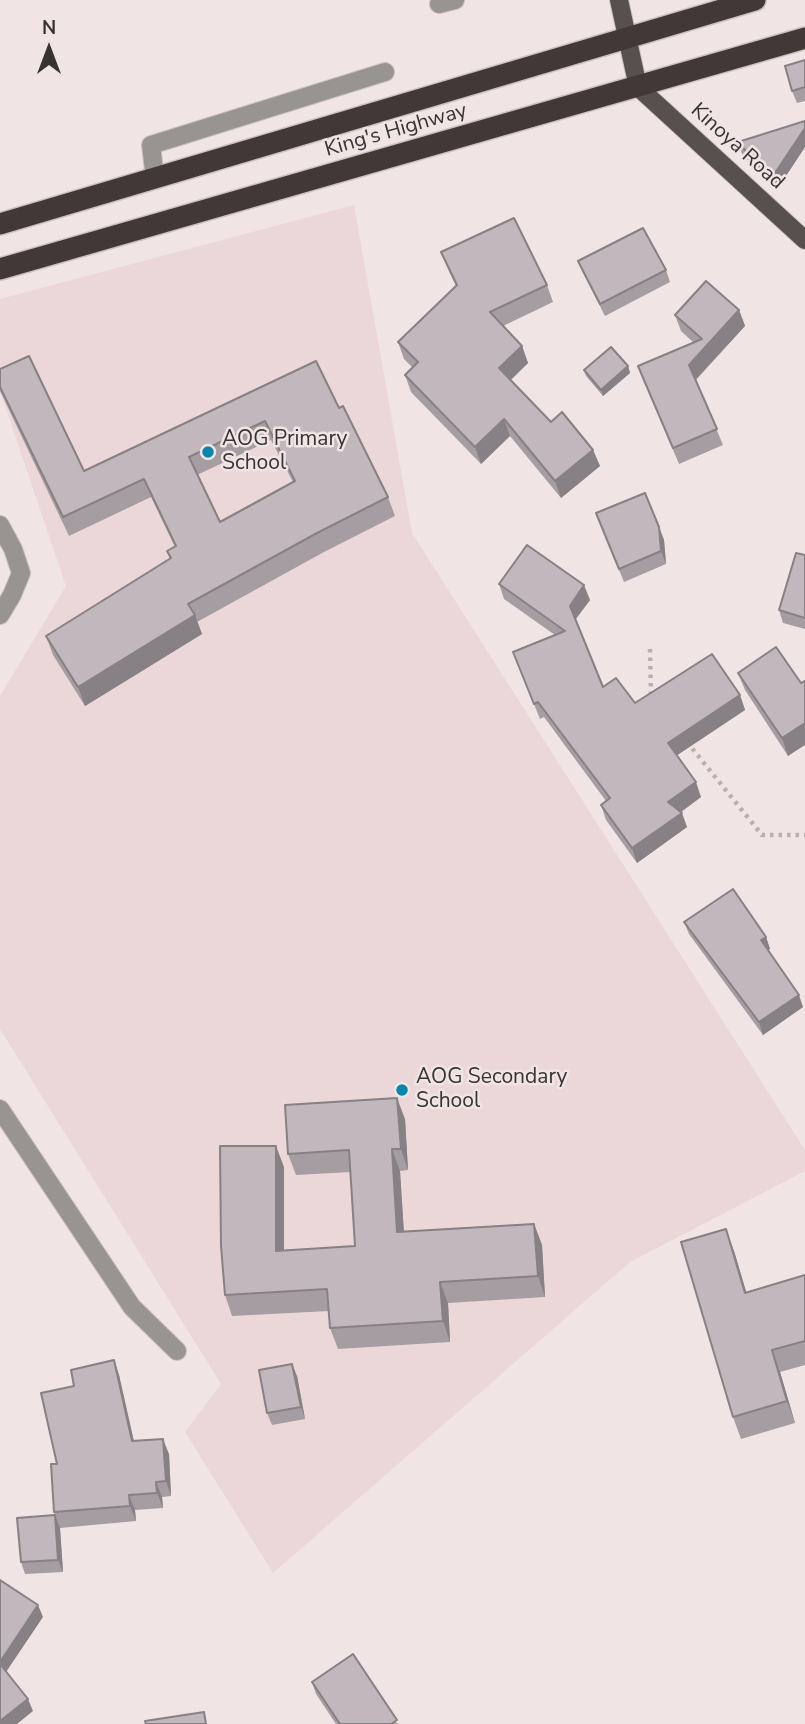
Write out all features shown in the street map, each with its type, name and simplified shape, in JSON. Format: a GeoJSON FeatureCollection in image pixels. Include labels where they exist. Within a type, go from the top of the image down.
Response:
{"type":"FeatureCollection","features":[{"type":"Feature","properties":{"kind":"highway","name":"King's Highway"},"geometry":{"type":"LineString","coordinates":[[0,224],[755,0]]}},
{"type":"Feature","properties":{"kind":"highway","name":"King's Highway"},"geometry":{"type":"LineString","coordinates":[[0,269],[805,38]]}},
{"type":"Feature","properties":{"kind":"main road"},"geometry":{"type":"LineString","coordinates":[[619,0],[638,87]]}},
{"type":"Feature","properties":{"kind":"main road","name":"Kinoya Road"},"geometry":{"type":"LineString","coordinates":[[638,87],[805,240]]}},
{"type":"Feature","properties":{"kind":"street"},"geometry":{"type":"LineString","coordinates":[[155,179],[151,145],[385,72]]}},
{"type":"Feature","properties":{"kind":"street"},"geometry":{"type":"LineString","coordinates":[[0,524],[21,573],[0,615]]}},
{"type":"Feature","properties":{"kind":"street"},"geometry":{"type":"LineString","coordinates":[[0,1109],[132,1307],[177,1351]]}},
{"type":"Feature","properties":{"kind":"path"},"geometry":{"type":"LineString","coordinates":[[650,649],[650,695],[658,706]]}},
{"type":"Feature","properties":{"kind":"path"},"geometry":{"type":"LineString","coordinates":[[684,738],[762,835],[805,835]]}},
{"type":"Feature","properties":{"kind":"shaded area","name":"AOG Secondary School"},"geometry":{"type":"Polygon","coordinates":[[[354,205],[412,533],[805,1150],[805,1171],[630,1262],[273,1573],[185,1432],[221,1384],[0,1029],[0,696],[66,586],[0,391],[0,299],[354,205]]]}},
{"type":"Feature","properties":{"kind":"building"},"geometry":{"type":"Polygon","coordinates":[[[805,60],[805,87],[792,91],[785,66],[805,60]]]}},
{"type":"Feature","properties":{"kind":"building"},"geometry":{"type":"Polygon","coordinates":[[[805,121],[805,128],[771,179],[738,142],[805,121]]]}},
{"type":"Feature","properties":{"kind":"building"},"geometry":{"type":"Polygon","coordinates":[[[514,218],[547,285],[490,312],[522,346],[499,368],[551,422],[562,412],[593,450],[555,481],[504,419],[475,447],[405,375],[418,362],[398,342],[457,285],[441,252],[514,218]]]}},
{"type":"Feature","properties":{"kind":"building"},"geometry":{"type":"Polygon","coordinates":[[[643,228],[666,270],[600,304],[578,261],[643,228]]]}},
{"type":"Feature","properties":{"kind":"building"},"geometry":{"type":"Polygon","coordinates":[[[706,281],[739,310],[689,365],[717,429],[673,448],[638,366],[702,339],[675,315],[706,281]]]}},
{"type":"Feature","properties":{"kind":"building"},"geometry":{"type":"Polygon","coordinates":[[[611,347],[628,366],[601,390],[584,370],[611,347]]]}},
{"type":"Feature","properties":{"kind":"building"},"geometry":{"type":"Polygon","coordinates":[[[29,356],[84,471],[316,361],[339,408],[343,406],[388,497],[188,604],[195,615],[78,687],[46,636],[171,558],[167,551],[176,546],[144,479],[63,517],[0,387],[0,369],[29,356]],[[265,421],[189,457],[220,522],[295,481],[265,421]]]}},
{"type":"Feature","properties":{"kind":"building"},"geometry":{"type":"Polygon","coordinates":[[[645,493],[659,527],[661,551],[619,569],[596,513],[645,493]]]}},
{"type":"Feature","properties":{"kind":"building"},"geometry":{"type":"Polygon","coordinates":[[[527,545],[584,585],[570,606],[603,687],[616,678],[635,703],[712,654],[740,695],[668,743],[696,782],[668,802],[682,813],[632,848],[601,805],[610,798],[538,702],[534,704],[513,652],[565,631],[499,584],[527,545]]]}},
{"type":"Feature","properties":{"kind":"building"},"geometry":{"type":"Polygon","coordinates":[[[796,553],[805,555],[805,618],[779,610],[796,553]]]}},
{"type":"Feature","properties":{"kind":"building"},"geometry":{"type":"Polygon","coordinates":[[[776,647],[801,683],[805,681],[805,723],[782,738],[738,673],[776,647]]]}},
{"type":"Feature","properties":{"kind":"building"},"geometry":{"type":"Polygon","coordinates":[[[733,889],[766,937],[761,940],[799,995],[759,1022],[684,922],[733,889]]]}},
{"type":"Feature","properties":{"kind":"building"},"geometry":{"type":"Polygon","coordinates":[[[397,1098],[401,1149],[392,1149],[397,1232],[534,1224],[538,1276],[440,1282],[443,1321],[330,1328],[327,1289],[225,1295],[221,1246],[220,1146],[276,1146],[276,1251],[355,1246],[349,1150],[288,1154],[285,1105],[397,1098]]]}},
{"type":"Feature","properties":{"kind":"building"},"geometry":{"type":"Polygon","coordinates":[[[726,1229],[745,1293],[805,1275],[805,1341],[772,1350],[787,1401],[733,1417],[681,1242],[726,1229]]]}},
{"type":"Feature","properties":{"kind":"building"},"geometry":{"type":"Polygon","coordinates":[[[114,1360],[132,1441],[163,1439],[166,1481],[156,1482],[157,1493],[129,1495],[130,1506],[54,1512],[51,1464],[57,1464],[41,1393],[74,1386],[71,1370],[114,1360]]]}},
{"type":"Feature","properties":{"kind":"building"},"geometry":{"type":"Polygon","coordinates":[[[292,1364],[301,1407],[267,1413],[259,1370],[292,1364]]]}},
{"type":"Feature","properties":{"kind":"building"},"geometry":{"type":"Polygon","coordinates":[[[55,1515],[58,1560],[21,1562],[17,1518],[55,1515]]]}},
{"type":"Feature","properties":{"kind":"building"},"geometry":{"type":"Polygon","coordinates":[[[0,1580],[38,1605],[0,1662],[0,1580]]]}},
{"type":"Feature","properties":{"kind":"building"},"geometry":{"type":"Polygon","coordinates":[[[353,1654],[397,1720],[391,1724],[340,1724],[312,1682],[353,1654]]]}},
{"type":"Feature","properties":{"kind":"building"},"geometry":{"type":"Polygon","coordinates":[[[0,1664],[28,1699],[0,1721],[0,1664]]]}},
{"type":"Feature","properties":{"kind":"building"},"geometry":{"type":"Polygon","coordinates":[[[204,1712],[206,1724],[146,1724],[145,1721],[204,1712]]]}},
{"type":"Feature","properties":{"kind":"place","name":"AOG Primary School"},"geometry":{"type":"Point","coordinates":[208,452]}},
{"type":"Feature","properties":{"kind":"place","name":"AOG Secondary School"},"geometry":{"type":"Point","coordinates":[402,1090]}}]}
